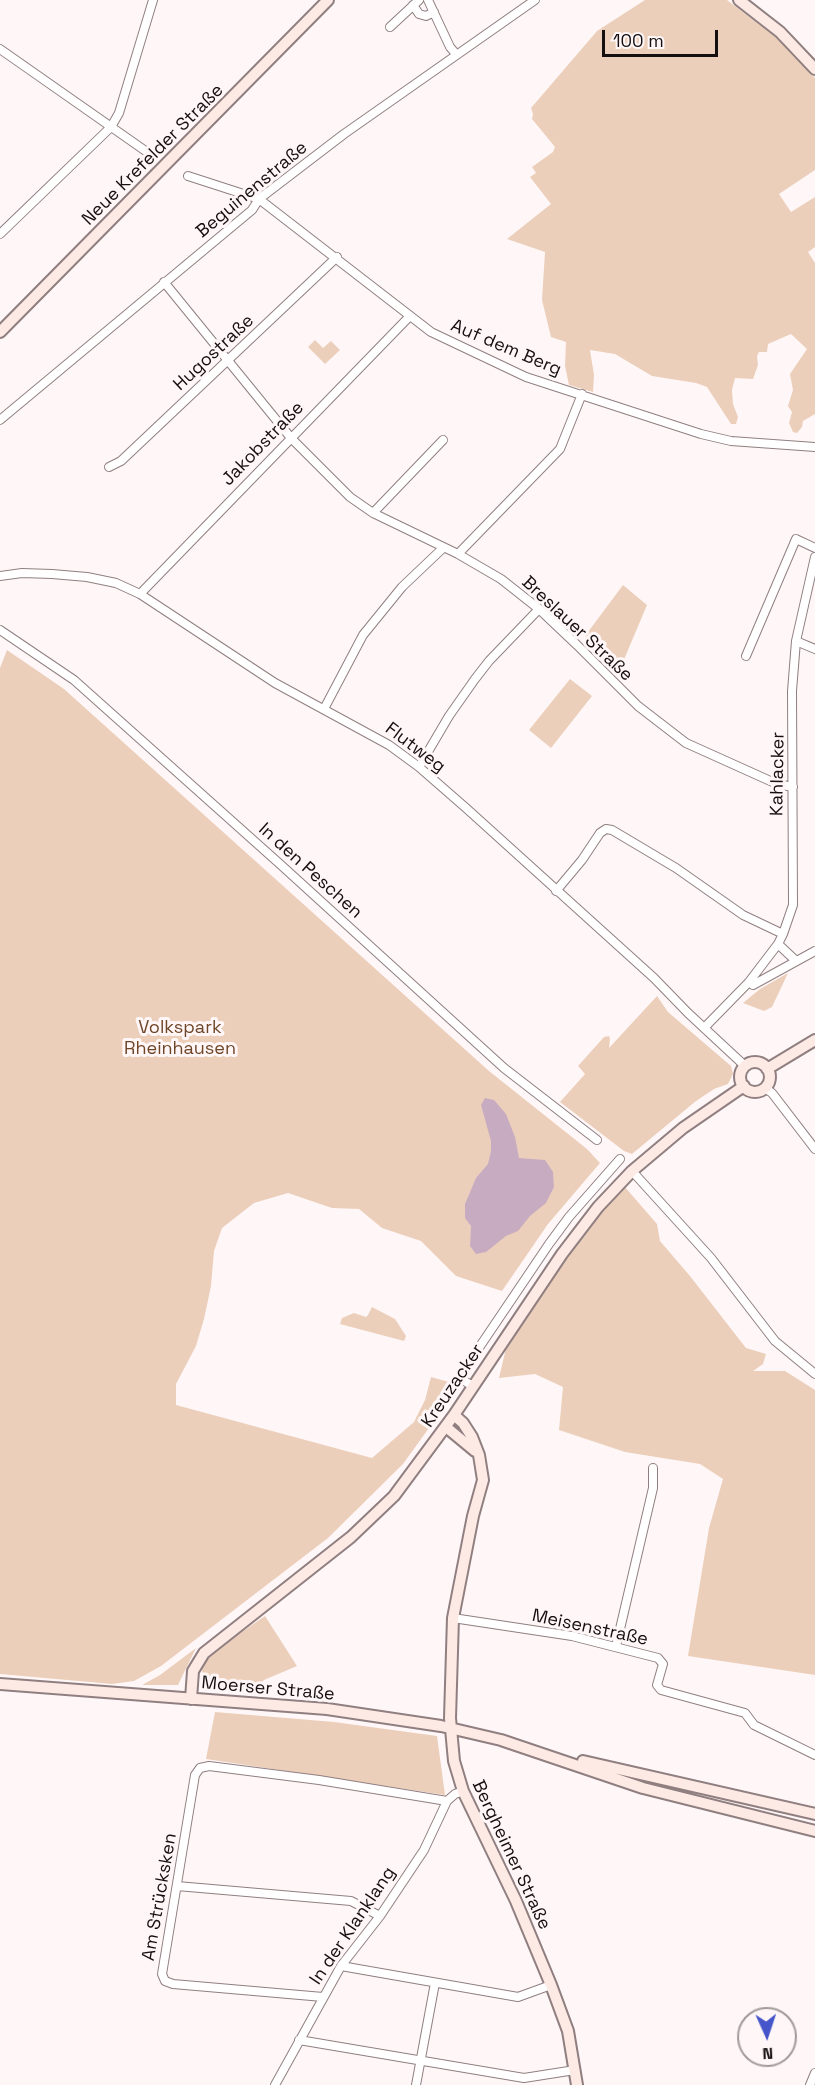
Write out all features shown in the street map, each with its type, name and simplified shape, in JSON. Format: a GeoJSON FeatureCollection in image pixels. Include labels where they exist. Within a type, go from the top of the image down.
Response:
{"type":"FeatureCollection","features":[{"type":"Feature","properties":{"kind":"street"},"geometry":{"type":"LineString","coordinates":[[0,234],[111,127],[119,113],[153,0]]}},
{"type":"Feature","properties":{"kind":"street","name":"Neue Krefelder Straße"},"geometry":{"type":"LineString","coordinates":[[0,332],[328,0]]}},
{"type":"Feature","properties":{"kind":"street"},"geometry":{"type":"LineString","coordinates":[[428,0],[450,47],[456,54]]}},
{"type":"Feature","properties":{"kind":"street","name":"Beguinenstraße"},"geometry":{"type":"LineString","coordinates":[[0,420],[252,210],[259,199],[344,134],[536,0]]}},
{"type":"Feature","properties":{"kind":"street"},"geometry":{"type":"LineString","coordinates":[[739,0],[780,32],[815,69]]}},
{"type":"Feature","properties":{"kind":"street"},"geometry":{"type":"LineString","coordinates":[[390,27],[416,2],[419,14],[426,16],[434,12]]}},
{"type":"Feature","properties":{"kind":"street"},"geometry":{"type":"LineString","coordinates":[[0,49],[147,152]]}},
{"type":"Feature","properties":{"kind":"street","name":"Auf dem Berg"},"geometry":{"type":"LineString","coordinates":[[188,176],[259,199],[337,257],[409,317],[431,332],[526,377],[701,434],[731,441],[815,447]]}},
{"type":"Feature","properties":{"kind":"street","name":"Hugostraße"},"geometry":{"type":"LineString","coordinates":[[109,467],[121,461],[337,257]]}},
{"type":"Feature","properties":{"kind":"street","name":"Breslauer Straße"},"geometry":{"type":"LineString","coordinates":[[164,282],[291,438],[350,497],[373,513],[458,554],[501,579],[539,609],[638,706],[686,743],[777,784],[793,787]]}},
{"type":"Feature","properties":{"kind":"street","name":"Jakobstraße"},"geometry":{"type":"LineString","coordinates":[[140,594],[409,317]]}},
{"type":"Feature","properties":{"kind":"street"},"geometry":{"type":"LineString","coordinates":[[458,554],[560,449],[582,394]]}},
{"type":"Feature","properties":{"kind":"street"},"geometry":{"type":"LineString","coordinates":[[373,513],[443,440]]}},
{"type":"Feature","properties":{"kind":"street"},"geometry":{"type":"LineString","coordinates":[[746,656],[796,538],[815,548]]}},
{"type":"Feature","properties":{"kind":"street"},"geometry":{"type":"LineString","coordinates":[[324,709],[363,635],[402,587],[443,548]]}},
{"type":"Feature","properties":{"kind":"street","name":"Kahlacker"},"geometry":{"type":"LineString","coordinates":[[704,1028],[748,982],[778,944],[793,905],[792,692],[796,641],[815,557]]}},
{"type":"Feature","properties":{"kind":"street","name":"Flutweg"},"geometry":{"type":"LineString","coordinates":[[0,576],[22,573],[87,577],[116,583],[140,594],[275,683],[375,736],[419,767],[654,978],[745,1066]]}},
{"type":"Feature","properties":{"kind":"street"},"geometry":{"type":"LineString","coordinates":[[419,767],[449,716],[475,679],[489,661],[539,609]]}},
{"type":"Feature","properties":{"kind":"street","name":"In den Peschen"},"geometry":{"type":"LineString","coordinates":[[0,630],[74,680],[504,1068],[597,1140]]}},
{"type":"Feature","properties":{"kind":"street"},"geometry":{"type":"LineString","coordinates":[[796,641],[815,649]]}},
{"type":"Feature","properties":{"kind":"street"},"geometry":{"type":"LineString","coordinates":[[556,891],[582,860],[600,833],[612,830],[676,868],[743,915],[783,934]]}},
{"type":"Feature","properties":{"kind":"street"},"geometry":{"type":"LineString","coordinates":[[778,944],[795,960],[815,951]]}},
{"type":"Feature","properties":{"kind":"street","name":"Kahlacker"},"geometry":{"type":"LineString","coordinates":[[748,982],[753,985],[795,960]]}},
{"type":"Feature","properties":{"kind":"street"},"geometry":{"type":"LineString","coordinates":[[767,1069],[815,1040]]}},
{"type":"Feature","properties":{"kind":"street"},"geometry":{"type":"LineString","coordinates":[[749,1063],[759,1063],[767,1069],[770,1077],[765,1088],[754,1092],[744,1086],[740,1076],[749,1063]]}},
{"type":"Feature","properties":{"kind":"street","name":"Kreuzacker"},"geometry":{"type":"LineString","coordinates":[[191,1699],[193,1671],[204,1653],[351,1537],[393,1496],[446,1427],[577,1233],[598,1207],[632,1171],[683,1128],[744,1086]]}},
{"type":"Feature","properties":{"kind":"street"},"geometry":{"type":"LineString","coordinates":[[765,1088],[772,1093],[815,1149]]}},
{"type":"Feature","properties":{"kind":"street"},"geometry":{"type":"LineString","coordinates":[[473,1386],[459,1378],[468,1364],[556,1235],[620,1159]]}},
{"type":"Feature","properties":{"kind":"street"},"geometry":{"type":"LineString","coordinates":[[632,1171],[711,1258],[775,1341],[815,1374]]}},
{"type":"Feature","properties":{"kind":"street"},"geometry":{"type":"LineString","coordinates":[[468,1364],[481,1374]]}},
{"type":"Feature","properties":{"kind":"street","name":"Bergheimer Straße"},"geometry":{"type":"LineString","coordinates":[[454,1415],[472,1437],[479,1455],[483,1480],[473,1516],[453,1618],[450,1728],[456,1769],[463,1791],[516,1901],[551,1985],[568,2031],[577,2085]]}},
{"type":"Feature","properties":{"kind":"street"},"geometry":{"type":"LineString","coordinates":[[446,1427],[479,1455]]}},
{"type":"Feature","properties":{"kind":"street"},"geometry":{"type":"LineString","coordinates":[[616,1646],[653,1488],[653,1468]]}},
{"type":"Feature","properties":{"kind":"street","name":"Meisenstraße"},"geometry":{"type":"LineString","coordinates":[[453,1618],[572,1636],[662,1660],[657,1684],[661,1690],[745,1713],[754,1725],[815,1755]]}},
{"type":"Feature","properties":{"kind":"street","name":"Moerser Straße"},"geometry":{"type":"LineString","coordinates":[[0,1684],[327,1709],[450,1728],[530,1749],[815,1814]]}},
{"type":"Feature","properties":{"kind":"street","name":"Moerser Straße"},"geometry":{"type":"LineString","coordinates":[[530,1749],[643,1788],[815,1831]]}},
{"type":"Feature","properties":{"kind":"street","name":"Am Strücksken"},"geometry":{"type":"LineString","coordinates":[[323,1997],[173,1984],[165,1981],[162,1974],[195,1775],[200,1768],[209,1766],[319,1780],[447,1801]]}},
{"type":"Feature","properties":{"kind":"street"},"geometry":{"type":"LineString","coordinates":[[447,1801],[463,1791]]}},
{"type":"Feature","properties":{"kind":"street","name":"In der Klanklang"},"geometry":{"type":"LineString","coordinates":[[275,2085],[341,1966],[380,1916],[424,1850],[447,1801]]}},
{"type":"Feature","properties":{"kind":"street"},"geometry":{"type":"LineString","coordinates":[[177,1887],[351,1901],[380,1916]]}},
{"type":"Feature","properties":{"kind":"street"},"geometry":{"type":"LineString","coordinates":[[341,1966],[518,1997],[551,1985]]}},
{"type":"Feature","properties":{"kind":"street"},"geometry":{"type":"LineString","coordinates":[[416,2085],[435,1983]]}},
{"type":"Feature","properties":{"kind":"street"},"geometry":{"type":"LineString","coordinates":[[299,2040],[524,2078],[575,2070]]}},
{"type":"Feature","properties":{"kind":"street"},"geometry":{"type":"LineString","coordinates":[[810,2085],[815,2073]]}},
{"type":"Feature","properties":{"kind":"green space"},"geometry":{"type":"Polygon","coordinates":[[[645,0],[727,0],[790,48],[815,78],[815,170],[779,194],[791,212],[815,197],[815,247],[808,252],[815,263],[815,414],[803,421],[797,433],[793,432],[789,423],[792,412],[788,406],[793,390],[790,374],[807,349],[791,334],[768,344],[767,352],[759,352],[758,365],[753,379],[735,378],[732,390],[733,404],[738,417],[736,424],[731,424],[707,387],[652,376],[615,354],[590,350],[594,375],[593,392],[569,385],[565,366],[566,342],[551,337],[542,300],[545,252],[507,239],[551,204],[530,177],[536,173],[532,167],[553,152],[555,147],[532,119],[531,108],[597,31],[645,0]]]}},
{"type":"Feature","properties":{"kind":"green space"},"geometry":{"type":"Polygon","coordinates":[[[315,340],[323,348],[331,341],[340,350],[325,364],[308,347],[315,340]]]}},
{"type":"Feature","properties":{"kind":"green space"},"geometry":{"type":"Polygon","coordinates":[[[623,585],[647,605],[620,669],[585,636],[623,585]]]}},
{"type":"Feature","properties":{"kind":"green space","name":"Volkspark Rheinhausen"},"geometry":{"type":"Polygon","coordinates":[[[7,650],[64,689],[489,1071],[587,1149],[600,1163],[548,1224],[502,1291],[456,1276],[421,1241],[382,1228],[359,1209],[332,1208],[288,1193],[254,1203],[222,1228],[214,1251],[211,1286],[204,1319],[196,1346],[176,1384],[176,1405],[372,1458],[414,1422],[425,1400],[431,1377],[460,1385],[403,1464],[328,1538],[161,1666],[134,1681],[112,1684],[0,1674],[0,668],[7,650]]]}},
{"type":"Feature","properties":{"kind":"green space"},"geometry":{"type":"Polygon","coordinates":[[[570,679],[592,696],[551,748],[529,730],[570,679]]]}},
{"type":"Feature","properties":{"kind":"green space"},"geometry":{"type":"Polygon","coordinates":[[[788,973],[772,1007],[764,1011],[743,1003],[760,989],[788,973]]]}},
{"type":"Feature","properties":{"kind":"green space"},"geometry":{"type":"Polygon","coordinates":[[[657,996],[668,1012],[731,1066],[733,1074],[728,1084],[714,1089],[696,1101],[632,1154],[624,1151],[560,1102],[585,1074],[578,1066],[604,1037],[609,1036],[609,1048],[657,996]]]}},
{"type":"Feature","properties":{"kind":"green space"},"geometry":{"type":"Polygon","coordinates":[[[624,1186],[657,1224],[660,1241],[746,1348],[766,1354],[763,1364],[753,1371],[785,1371],[815,1390],[815,1675],[688,1656],[709,1528],[723,1479],[700,1464],[625,1452],[559,1430],[563,1387],[535,1374],[499,1378],[507,1344],[596,1217],[624,1186]]]}},
{"type":"Feature","properties":{"kind":"green space"},"geometry":{"type":"Polygon","coordinates":[[[372,1307],[395,1319],[406,1336],[404,1341],[340,1324],[342,1318],[354,1313],[366,1317],[372,1307]]]}},
{"type":"Feature","properties":{"kind":"green space"},"geometry":{"type":"Polygon","coordinates":[[[265,1616],[297,1666],[264,1680],[252,1691],[203,1687],[202,1669],[211,1653],[265,1616]]]}},
{"type":"Feature","properties":{"kind":"green space"},"geometry":{"type":"Polygon","coordinates":[[[196,1648],[178,1685],[142,1685],[160,1675],[196,1648]]]}},
{"type":"Feature","properties":{"kind":"green space"},"geometry":{"type":"Polygon","coordinates":[[[215,1712],[334,1722],[437,1736],[445,1795],[206,1759],[215,1712]]]}},
{"type":"Feature","properties":{"kind":"shaded area"},"geometry":{"type":"Polygon","coordinates":[[[485,1098],[494,1100],[506,1114],[515,1137],[519,1158],[545,1160],[553,1172],[554,1187],[546,1203],[530,1216],[518,1231],[506,1236],[486,1252],[476,1254],[470,1246],[471,1226],[465,1218],[465,1204],[476,1178],[488,1164],[491,1151],[491,1141],[481,1105],[485,1098]]]}}]}
